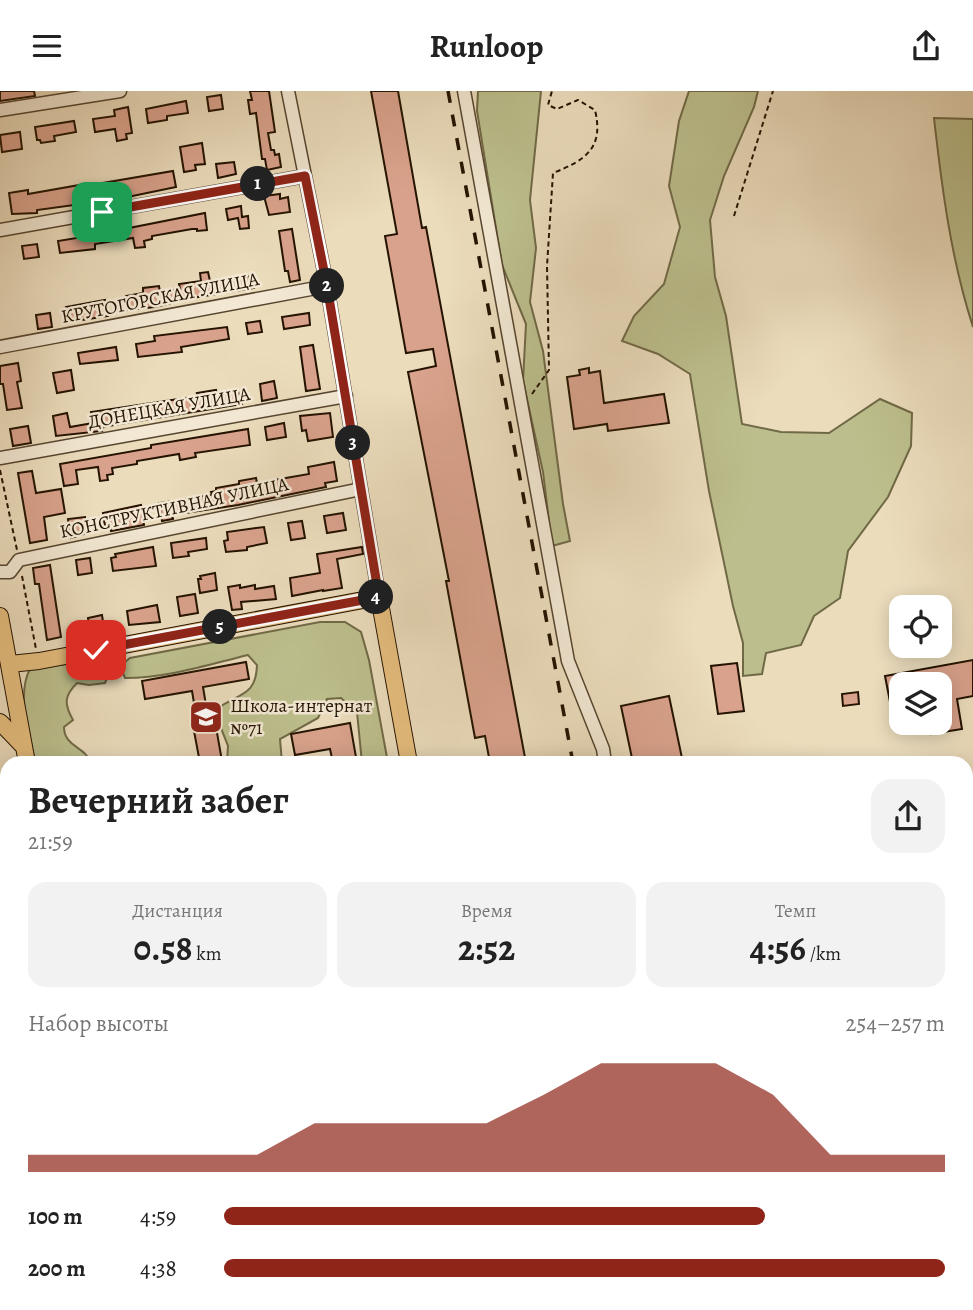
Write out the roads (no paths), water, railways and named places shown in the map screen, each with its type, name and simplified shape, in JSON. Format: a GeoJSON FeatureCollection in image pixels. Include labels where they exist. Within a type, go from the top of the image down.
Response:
{"type":"FeatureCollection","features":[{"type":"Feature","properties":{"kind":"main road"},"geometry":{"type":"LineString","coordinates":[[10,664],[39,661],[379,597],[408,756]]}},
{"type":"Feature","properties":{"kind":"main road"},"geometry":{"type":"LineString","coordinates":[[0,616],[25,756]]}},
{"type":"Feature","properties":{"kind":"main road"},"geometry":{"type":"LineString","coordinates":[[0,722],[23,746]]}},
{"type":"Feature","properties":{"kind":"street"},"geometry":{"type":"LineString","coordinates":[[0,110],[120,91]]}},
{"type":"Feature","properties":{"kind":"street"},"geometry":{"type":"LineString","coordinates":[[288,91],[327,286],[379,597]]}},
{"type":"Feature","properties":{"kind":"street"},"geometry":{"type":"LineString","coordinates":[[464,91],[568,661],[604,756]]}},
{"type":"Feature","properties":{"kind":"street"},"geometry":{"type":"LineString","coordinates":[[0,230],[305,176]]}},
{"type":"Feature","properties":{"kind":"street","name":"КРУТОГОРСКАЯ УЛИЦА"},"geometry":{"type":"LineString","coordinates":[[0,347],[327,286]]}},
{"type":"Feature","properties":{"kind":"street","name":"ДОНЕЦКАЯ УЛИЦА"},"geometry":{"type":"LineString","coordinates":[[0,458],[346,396]]}},
{"type":"Feature","properties":{"kind":"street","name":"КОНСТРУКТИВНАЯ УЛИЦА"},"geometry":{"type":"LineString","coordinates":[[0,572],[10,572],[19,560],[361,489]]}},
{"type":"Feature","properties":{"kind":"railway"},"geometry":{"type":"LineString","coordinates":[[448,91],[572,756]]}},
{"type":"Feature","properties":{"kind":"place","name":"Школа-интернат №71"},"geometry":{"type":"Point","coordinates":[206,717]}}]}
